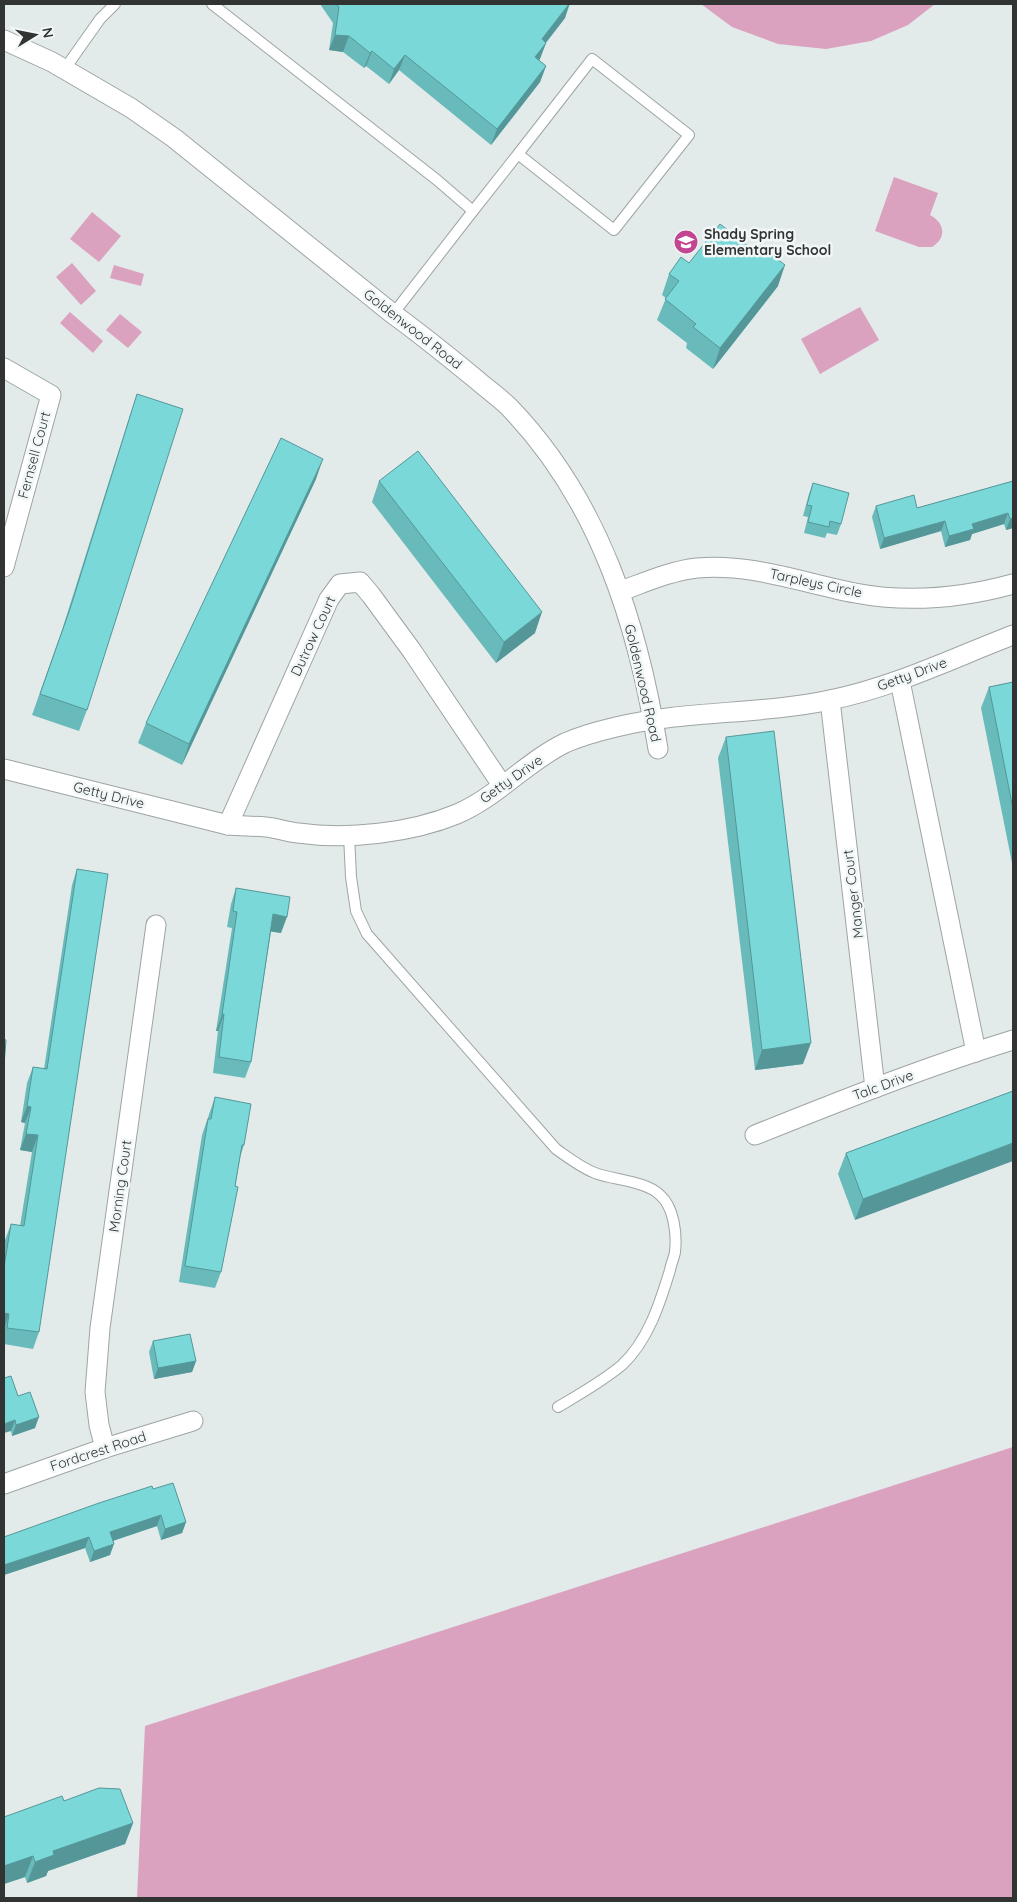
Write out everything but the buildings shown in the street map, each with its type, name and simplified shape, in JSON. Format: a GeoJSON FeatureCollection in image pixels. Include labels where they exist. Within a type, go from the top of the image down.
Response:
{"type":"FeatureCollection","features":[{"type":"Feature","properties":{"kind":"street","name":"Goldenwood Road"},"geometry":{"type":"LineString","coordinates":[[4,40],[52,62],[131,108],[174,138],[508,405],[529,429],[574,494],[593,528],[621,591],[640,657],[654,719],[658,749]]}},
{"type":"Feature","properties":{"kind":"street","name":"Fernsell Court"},"geometry":{"type":"LineString","coordinates":[[4,368],[51,395],[4,567]]}},
{"type":"Feature","properties":{"kind":"street","name":"Tarpleys Circle"},"geometry":{"type":"LineString","coordinates":[[621,591],[669,573],[697,568],[723,567],[783,576],[855,593],[904,599],[947,597],[1013,584]]}},
{"type":"Feature","properties":{"kind":"street","name":"Dutrow Court"},"geometry":{"type":"LineString","coordinates":[[228,825],[329,599],[340,584],[349,582],[360,582],[372,595],[502,785]]}},
{"type":"Feature","properties":{"kind":"street","name":"Getty Drive"},"geometry":{"type":"LineString","coordinates":[[4,769],[228,825],[267,827],[299,833],[349,834],[385,832],[427,824],[459,813],[487,797],[564,744],[608,729],[654,719],[761,710],[830,700],[900,681],[1013,635]]}},
{"type":"Feature","properties":{"kind":"street"},"geometry":{"type":"LineString","coordinates":[[900,681],[976,1052]]}},
{"type":"Feature","properties":{"kind":"street","name":"Manger Court"},"geometry":{"type":"LineString","coordinates":[[830,700],[875,1088]]}},
{"type":"Feature","properties":{"kind":"street","name":"Morning Court"},"geometry":{"type":"LineString","coordinates":[[105,1448],[97,1410],[96,1392],[100,1328],[156,924]]}},
{"type":"Feature","properties":{"kind":"street","name":"Talc Drive"},"geometry":{"type":"LineString","coordinates":[[755,1135],[875,1088],[1013,1040]]}},
{"type":"Feature","properties":{"kind":"street","name":"Fordcrest Road"},"geometry":{"type":"LineString","coordinates":[[4,1484],[105,1448],[193,1421]]}},
{"type":"Feature","properties":{"kind":"lane"},"geometry":{"type":"LineString","coordinates":[[64,70],[100,19],[115,4]]}},
{"type":"Feature","properties":{"kind":"lane"},"geometry":{"type":"LineString","coordinates":[[212,4],[473,211]]}},
{"type":"Feature","properties":{"kind":"lane"},"geometry":{"type":"LineString","coordinates":[[393,314],[592,59],[689,135],[614,230],[518,154]]}},
{"type":"Feature","properties":{"kind":"lane"},"geometry":{"type":"LineString","coordinates":[[349,834],[351,877],[356,911],[367,934],[556,1149],[578,1165],[596,1174],[652,1189],[661,1195],[670,1208],[674,1227],[675,1252],[661,1298],[641,1342],[622,1364],[590,1388],[558,1407]]}},
{"type":"Feature","properties":{"kind":"shaded area"},"geometry":{"type":"Polygon","coordinates":[[[701,4],[935,4],[908,25],[871,41],[826,49],[778,44],[732,27],[701,4]]]}},
{"type":"Feature","properties":{"kind":"shaded area"},"geometry":{"type":"Polygon","coordinates":[[[894,177],[938,193],[930,215],[939,222],[942,235],[932,247],[919,247],[875,231],[894,177]]]}},
{"type":"Feature","properties":{"kind":"shaded area"},"geometry":{"type":"Polygon","coordinates":[[[92,212],[121,236],[99,262],[70,239],[92,212]]]}},
{"type":"Feature","properties":{"kind":"shaded area"},"geometry":{"type":"Polygon","coordinates":[[[72,263],[96,291],[81,305],[56,277],[72,263]]]}},
{"type":"Feature","properties":{"kind":"shaded area"},"geometry":{"type":"Polygon","coordinates":[[[114,265],[144,274],[141,286],[110,278],[114,265]]]}},
{"type":"Feature","properties":{"kind":"shaded area"},"geometry":{"type":"Polygon","coordinates":[[[860,307],[879,340],[820,374],[801,339],[860,307]]]}},
{"type":"Feature","properties":{"kind":"shaded area"},"geometry":{"type":"Polygon","coordinates":[[[70,312],[103,341],[93,353],[60,323],[70,312]]]}},
{"type":"Feature","properties":{"kind":"shaded area"},"geometry":{"type":"Polygon","coordinates":[[[120,314],[142,332],[128,348],[106,330],[120,314]]]}},
{"type":"Feature","properties":{"kind":"shaded area"},"geometry":{"type":"Polygon","coordinates":[[[1013,1447],[1013,1898],[137,1898],[145,1726],[1013,1447]]]}},
{"type":"Feature","properties":{"kind":"place","name":"Shady Spring Elementary School"},"geometry":{"type":"Point","coordinates":[686,242]}}]}
